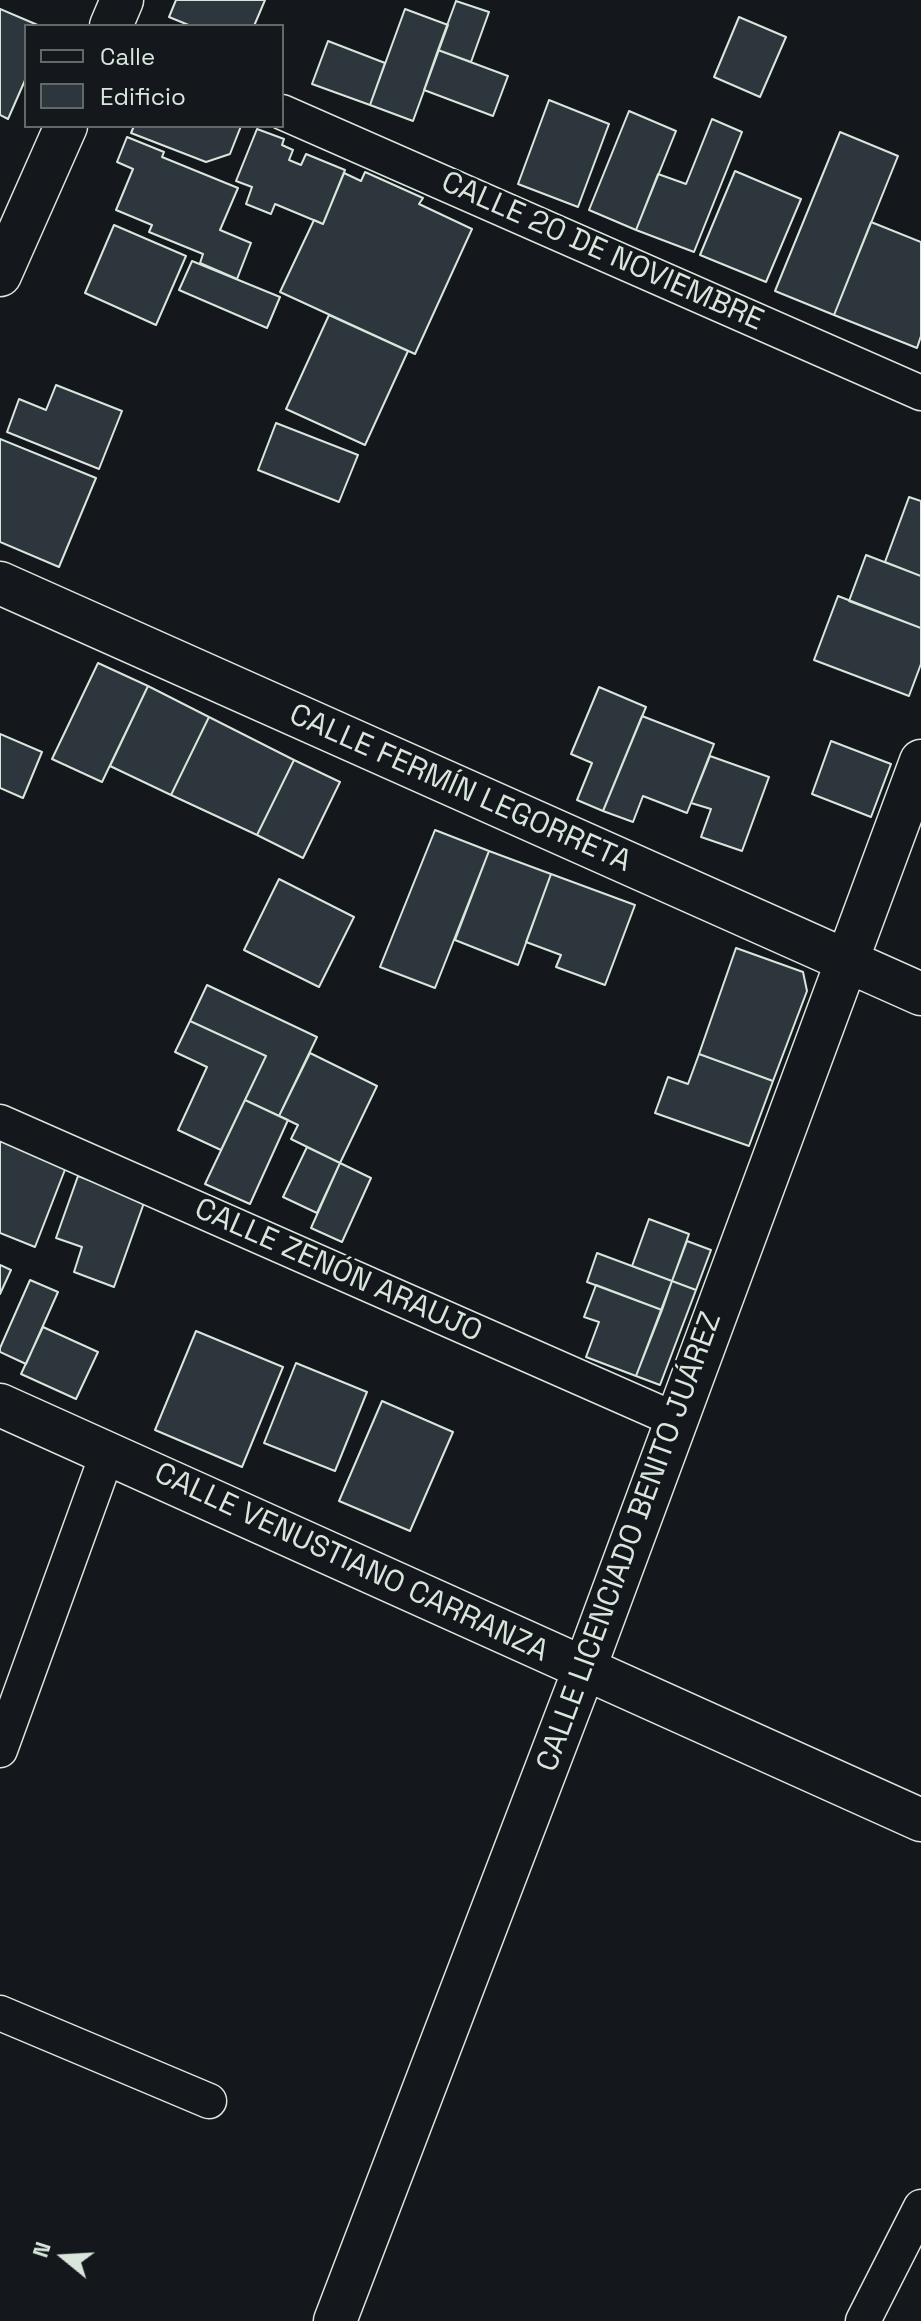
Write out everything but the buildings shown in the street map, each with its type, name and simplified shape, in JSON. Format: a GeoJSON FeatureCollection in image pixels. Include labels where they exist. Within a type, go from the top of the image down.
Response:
{"type":"FeatureCollection","features":[{"type":"Feature","properties":{"kind":"street"},"geometry":{"type":"LineString","coordinates":[[95,0],[103,24]]}},
{"type":"Feature","properties":{"kind":"street"},"geometry":{"type":"LineString","coordinates":[[112,24],[122,0]]}},
{"type":"Feature","properties":{"kind":"street","name":"CALLE 20 DE NOVIEMBRE"},"geometry":{"type":"LineString","coordinates":[[284,113],[921,393]]}},
{"type":"Feature","properties":{"kind":"street"},"geometry":{"type":"LineString","coordinates":[[0,275],[65,128]]}},
{"type":"Feature","properties":{"kind":"street","name":"CALLE FERMÍN LEGORRETA"},"geometry":{"type":"LineString","coordinates":[[0,583],[921,994]]}},
{"type":"Feature","properties":{"kind":"street","name":"CALLE LICENCIADO BENITO JUÁREZ"},"geometry":{"type":"LineString","coordinates":[[335,2321],[584,1670],[921,761]]}},
{"type":"Feature","properties":{"kind":"street","name":"CALLE ZENÓN ARAUJO"},"geometry":{"type":"LineString","coordinates":[[0,1122],[676,1420]]}},
{"type":"Feature","properties":{"kind":"street","name":"CALLE VENUSTIANO CARRANZA"},"geometry":{"type":"LineString","coordinates":[[0,1405],[921,1820]]}},
{"type":"Feature","properties":{"kind":"street"},"geometry":{"type":"LineString","coordinates":[[0,1750],[108,1452]]}},
{"type":"Feature","properties":{"kind":"street"},"geometry":{"type":"LineString","coordinates":[[0,2013],[209,2101]]}},
{"type":"Feature","properties":{"kind":"street"},"geometry":{"type":"LineString","coordinates":[[863,2321],[921,2207]]}}]}
